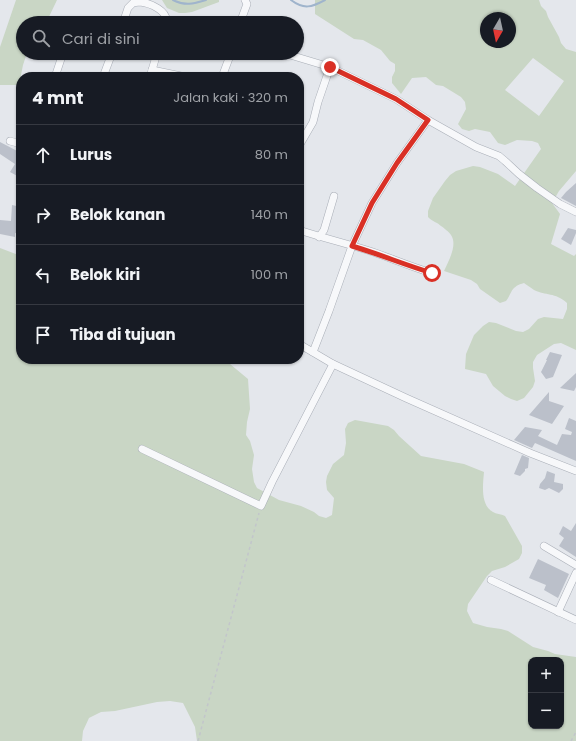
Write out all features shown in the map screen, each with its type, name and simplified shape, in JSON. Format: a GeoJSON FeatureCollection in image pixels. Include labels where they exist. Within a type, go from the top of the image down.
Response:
{"type":"FeatureCollection","features":[{"type":"Feature","properties":{"kind":"street"},"geometry":{"type":"LineString","coordinates":[[243,16],[247,4],[245,0]]}},
{"type":"Feature","properties":{"kind":"street"},"geometry":{"type":"LineString","coordinates":[[125,16],[128,8],[133,3],[140,2],[157,7],[166,16]]}},
{"type":"Feature","properties":{"kind":"street"},"geometry":{"type":"LineString","coordinates":[[57,72],[61,60]]}},
{"type":"Feature","properties":{"kind":"street"},"geometry":{"type":"LineString","coordinates":[[105,72],[109,60]]}},
{"type":"Feature","properties":{"kind":"street"},"geometry":{"type":"LineString","coordinates":[[151,72],[155,60]]}},
{"type":"Feature","properties":{"kind":"street"},"geometry":{"type":"LineString","coordinates":[[224,72],[228,60]]}},
{"type":"Feature","properties":{"kind":"street"},"geometry":{"type":"LineString","coordinates":[[304,60],[330,67],[396,99],[476,148],[499,156],[537,188],[560,204],[576,212]]}},
{"type":"Feature","properties":{"kind":"street"},"geometry":{"type":"LineString","coordinates":[[304,137],[313,122],[330,67]]}},
{"type":"Feature","properties":{"kind":"street"},"geometry":{"type":"LineString","coordinates":[[313,352],[352,246],[372,203],[397,163],[428,120]]}},
{"type":"Feature","properties":{"kind":"street"},"geometry":{"type":"LineString","coordinates":[[10,141],[16,143]]}},
{"type":"Feature","properties":{"kind":"street"},"geometry":{"type":"LineString","coordinates":[[319,237],[324,230],[334,196]]}},
{"type":"Feature","properties":{"kind":"street"},"geometry":{"type":"LineString","coordinates":[[304,232],[373,252],[432,273]]}},
{"type":"Feature","properties":{"kind":"street"},"geometry":{"type":"LineString","coordinates":[[304,347],[333,364],[406,398],[530,453],[576,471]]}},
{"type":"Feature","properties":{"kind":"street"},"geometry":{"type":"LineString","coordinates":[[142,449],[261,506],[333,364]]}},
{"type":"Feature","properties":{"kind":"street"},"geometry":{"type":"LineString","coordinates":[[544,546],[576,565]]}},
{"type":"Feature","properties":{"kind":"street"},"geometry":{"type":"LineString","coordinates":[[558,612],[576,573]]}},
{"type":"Feature","properties":{"kind":"street"},"geometry":{"type":"LineString","coordinates":[[490,580],[576,620]]}},
{"type":"Feature","properties":{"kind":"path"},"geometry":{"type":"LineString","coordinates":[[198,741],[261,506]]}},
{"type":"Feature","properties":{"kind":"path"},"geometry":{"type":"LineString","coordinates":[[571,741],[576,732]]}},
{"type":"Feature","properties":{"kind":"green space"},"geometry":{"type":"Polygon","coordinates":[[[16,0],[57,0],[49,16],[16,16],[16,60],[25,60],[22,72],[16,72],[16,85],[0,85],[0,47],[16,0]]]}},
{"type":"Feature","properties":{"kind":"green space"},"geometry":{"type":"Polygon","coordinates":[[[162,0],[219,0],[219,2],[192,12],[179,13],[167,8],[162,0]]]}},
{"type":"Feature","properties":{"kind":"green space"},"geometry":{"type":"Polygon","coordinates":[[[315,0],[539,0],[541,6],[546,11],[561,43],[566,49],[576,52],[576,171],[559,191],[552,203],[560,214],[551,244],[574,256],[576,254],[576,350],[561,343],[554,344],[537,355],[533,362],[535,381],[533,387],[524,398],[517,401],[511,399],[493,386],[486,374],[465,369],[466,354],[474,335],[489,322],[523,332],[529,329],[538,319],[544,317],[563,319],[567,309],[567,303],[558,297],[538,292],[524,283],[516,286],[506,301],[500,303],[480,289],[477,284],[471,280],[444,271],[452,253],[453,239],[446,230],[428,217],[428,211],[433,198],[450,175],[456,171],[473,166],[480,167],[498,174],[515,186],[541,149],[538,143],[532,141],[517,140],[505,145],[498,143],[490,132],[475,129],[469,131],[462,129],[458,124],[466,109],[465,102],[461,97],[443,86],[436,85],[426,77],[412,78],[401,94],[392,83],[395,64],[390,61],[381,50],[363,40],[354,39],[315,14],[315,0]],[[533,58],[505,90],[539,116],[564,81],[533,58]]]}},
{"type":"Feature","properties":{"kind":"green space"},"geometry":{"type":"Polygon","coordinates":[[[0,248],[16,254],[16,364],[230,364],[248,379],[250,409],[246,435],[250,441],[254,455],[252,469],[254,482],[257,488],[279,500],[301,506],[319,516],[326,518],[332,515],[334,498],[327,490],[327,476],[333,464],[344,455],[346,443],[345,429],[348,423],[355,420],[388,426],[421,456],[464,464],[484,472],[483,494],[486,504],[493,512],[505,516],[522,546],[522,553],[519,559],[505,567],[492,571],[487,576],[468,604],[467,611],[473,623],[508,631],[533,647],[555,654],[576,657],[576,741],[197,741],[195,727],[183,703],[170,701],[157,702],[115,711],[101,712],[89,718],[83,731],[82,741],[0,741],[0,248]]]}},
{"type":"Feature","properties":{"kind":"building"},"geometry":{"type":"Polygon","coordinates":[[[0,142],[16,150],[16,175],[10,172],[15,164],[0,154],[0,142]]]}},
{"type":"Feature","properties":{"kind":"building"},"geometry":{"type":"Polygon","coordinates":[[[576,183],[576,206],[561,198],[576,183]]]}},
{"type":"Feature","properties":{"kind":"building"},"geometry":{"type":"Polygon","coordinates":[[[12,205],[16,206],[15,237],[0,234],[0,220],[11,221],[12,205]]]}},
{"type":"Feature","properties":{"kind":"building"},"geometry":{"type":"Polygon","coordinates":[[[568,228],[576,230],[571,245],[561,239],[568,228]]]}},
{"type":"Feature","properties":{"kind":"building"},"geometry":{"type":"Polygon","coordinates":[[[550,352],[562,355],[553,377],[546,379],[541,372],[550,352]]]}},
{"type":"Feature","properties":{"kind":"building"},"geometry":{"type":"Polygon","coordinates":[[[576,373],[576,387],[574,391],[560,388],[576,373]]]}},
{"type":"Feature","properties":{"kind":"building"},"geometry":{"type":"Polygon","coordinates":[[[549,392],[549,401],[564,406],[552,424],[529,415],[549,392]]]}},
{"type":"Feature","properties":{"kind":"building"},"geometry":{"type":"Polygon","coordinates":[[[569,418],[576,421],[576,461],[535,443],[532,448],[514,440],[525,427],[542,430],[538,436],[557,445],[562,434],[571,435],[572,432],[565,429],[569,418]]]}},
{"type":"Feature","properties":{"kind":"building"},"geometry":{"type":"Polygon","coordinates":[[[522,455],[529,458],[528,468],[525,469],[520,476],[514,474],[522,455]]]}},
{"type":"Feature","properties":{"kind":"building"},"geometry":{"type":"Polygon","coordinates":[[[547,471],[555,474],[554,482],[563,484],[563,489],[559,493],[549,488],[545,490],[539,488],[547,471]]]}},
{"type":"Feature","properties":{"kind":"building"},"geometry":{"type":"Polygon","coordinates":[[[576,523],[576,557],[559,546],[564,538],[559,534],[563,526],[571,531],[576,523]]]}},
{"type":"Feature","properties":{"kind":"building"},"geometry":{"type":"Polygon","coordinates":[[[538,559],[569,574],[558,598],[544,590],[546,585],[529,578],[538,559]]]}},
{"type":"Feature","properties":{"kind":"waterway"},"geometry":{"type":"LineString","coordinates":[[173,0],[189,4],[206,0]]}},
{"type":"Feature","properties":{"kind":"waterway"},"geometry":{"type":"LineString","coordinates":[[291,0],[304,6],[312,6],[325,0]]}},
{"type":"Feature","properties":{"kind":"route"},"geometry":{"type":"LineString","coordinates":[[330,67],[396,99],[428,120],[397,163],[372,203],[352,246],[432,273]]}}]}
